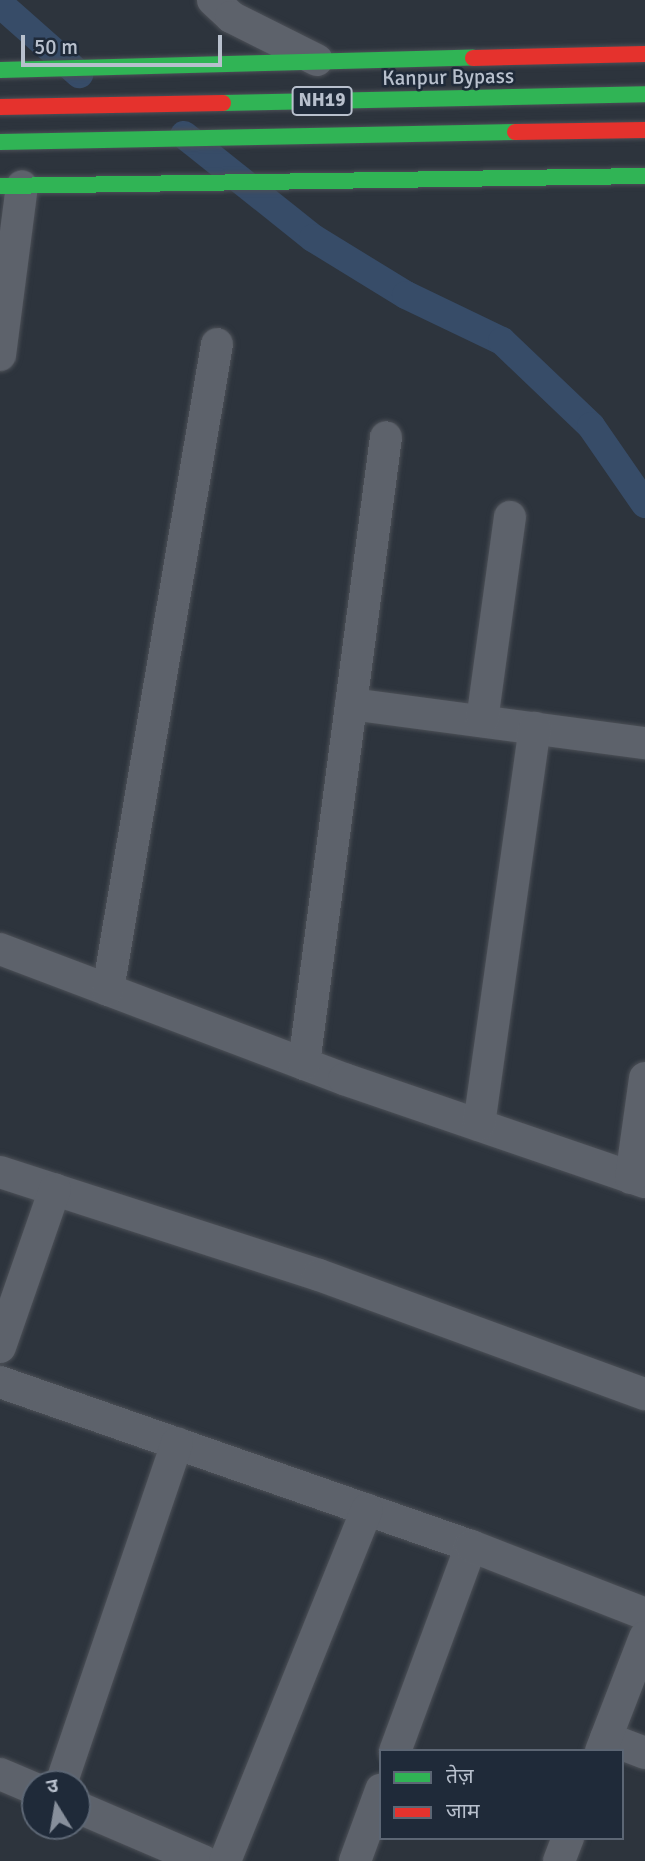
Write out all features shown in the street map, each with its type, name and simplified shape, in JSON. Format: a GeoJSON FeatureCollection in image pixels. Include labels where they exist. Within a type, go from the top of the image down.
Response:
{"type":"FeatureCollection","features":[{"type":"Feature","properties":{"kind":"main road"},"geometry":{"type":"LineString","coordinates":[[0,70],[317,60],[645,54]]}},
{"type":"Feature","properties":{"kind":"main road","name":"Kanpur Bypass"},"geometry":{"type":"LineString","coordinates":[[0,107],[645,94]]}},
{"type":"Feature","properties":{"kind":"main road","name":"NH19"},"geometry":{"type":"LineString","coordinates":[[0,142],[645,130]]}},
{"type":"Feature","properties":{"kind":"main road"},"geometry":{"type":"LineString","coordinates":[[11,186],[645,176]]}},
{"type":"Feature","properties":{"kind":"street"},"geometry":{"type":"LineString","coordinates":[[213,0],[231,17],[317,60]]}},
{"type":"Feature","properties":{"kind":"street"},"geometry":{"type":"LineString","coordinates":[[0,355],[11,186]]}},
{"type":"Feature","properties":{"kind":"street"},"geometry":{"type":"LineString","coordinates":[[108,989],[217,344]]}},
{"type":"Feature","properties":{"kind":"street"},"geometry":{"type":"LineString","coordinates":[[304,1064],[386,437]]}},
{"type":"Feature","properties":{"kind":"street"},"geometry":{"type":"LineString","coordinates":[[482,721],[510,517]]}},
{"type":"Feature","properties":{"kind":"street"},"geometry":{"type":"LineString","coordinates":[[351,704],[645,743]]}},
{"type":"Feature","properties":{"kind":"street"},"geometry":{"type":"LineString","coordinates":[[479,1125],[535,728]]}},
{"type":"Feature","properties":{"kind":"street"},"geometry":{"type":"LineString","coordinates":[[0,949],[304,1064],[638,1180],[645,1078]]}},
{"type":"Feature","properties":{"kind":"street"},"geometry":{"type":"LineString","coordinates":[[0,1172],[319,1275],[645,1394]]}},
{"type":"Feature","properties":{"kind":"street"},"geometry":{"type":"LineString","coordinates":[[0,1347],[55,1189]]}},
{"type":"Feature","properties":{"kind":"street"},"geometry":{"type":"LineString","coordinates":[[0,1382],[471,1546],[645,1614]]}},
{"type":"Feature","properties":{"kind":"street"},"geometry":{"type":"LineString","coordinates":[[66,1770],[177,1443]]}},
{"type":"Feature","properties":{"kind":"street"},"geometry":{"type":"LineString","coordinates":[[225,1861],[367,1510]]}},
{"type":"Feature","properties":{"kind":"street"},"geometry":{"type":"LineString","coordinates":[[397,1749],[471,1546]]}},
{"type":"Feature","properties":{"kind":"street"},"geometry":{"type":"LineString","coordinates":[[645,1637],[604,1744],[645,1753]]}},
{"type":"Feature","properties":{"kind":"street"},"geometry":{"type":"LineString","coordinates":[[0,1774],[21,1783]]}},
{"type":"Feature","properties":{"kind":"street"},"geometry":{"type":"LineString","coordinates":[[355,1861],[379,1795]]}},
{"type":"Feature","properties":{"kind":"street"},"geometry":{"type":"LineString","coordinates":[[91,1813],[203,1861]]}},
{"type":"Feature","properties":{"kind":"street"},"geometry":{"type":"LineString","coordinates":[[559,1861],[567,1840]]}},
{"type":"Feature","properties":{"kind":"waterway"},"geometry":{"type":"LineString","coordinates":[[0,4],[79,74]]}},
{"type":"Feature","properties":{"kind":"waterway"},"geometry":{"type":"LineString","coordinates":[[184,135],[313,238],[406,295],[502,341],[591,426],[645,504]]}},
{"type":"Feature","properties":{"kind":"traffic: fast"},"geometry":{"type":"LineString","coordinates":[[0,70],[473,58]]}},
{"type":"Feature","properties":{"kind":"traffic: fast"},"geometry":{"type":"LineString","coordinates":[[223,103],[645,94]]}},
{"type":"Feature","properties":{"kind":"traffic: fast"},"geometry":{"type":"LineString","coordinates":[[0,142],[515,132]]}},
{"type":"Feature","properties":{"kind":"traffic: fast"},"geometry":{"type":"LineString","coordinates":[[0,186],[645,176]]}},
{"type":"Feature","properties":{"kind":"traffic: jam"},"geometry":{"type":"LineString","coordinates":[[473,58],[645,54]]}},
{"type":"Feature","properties":{"kind":"traffic: jam"},"geometry":{"type":"LineString","coordinates":[[0,107],[223,103]]}},
{"type":"Feature","properties":{"kind":"traffic: jam"},"geometry":{"type":"LineString","coordinates":[[515,132],[645,130]]}}]}
